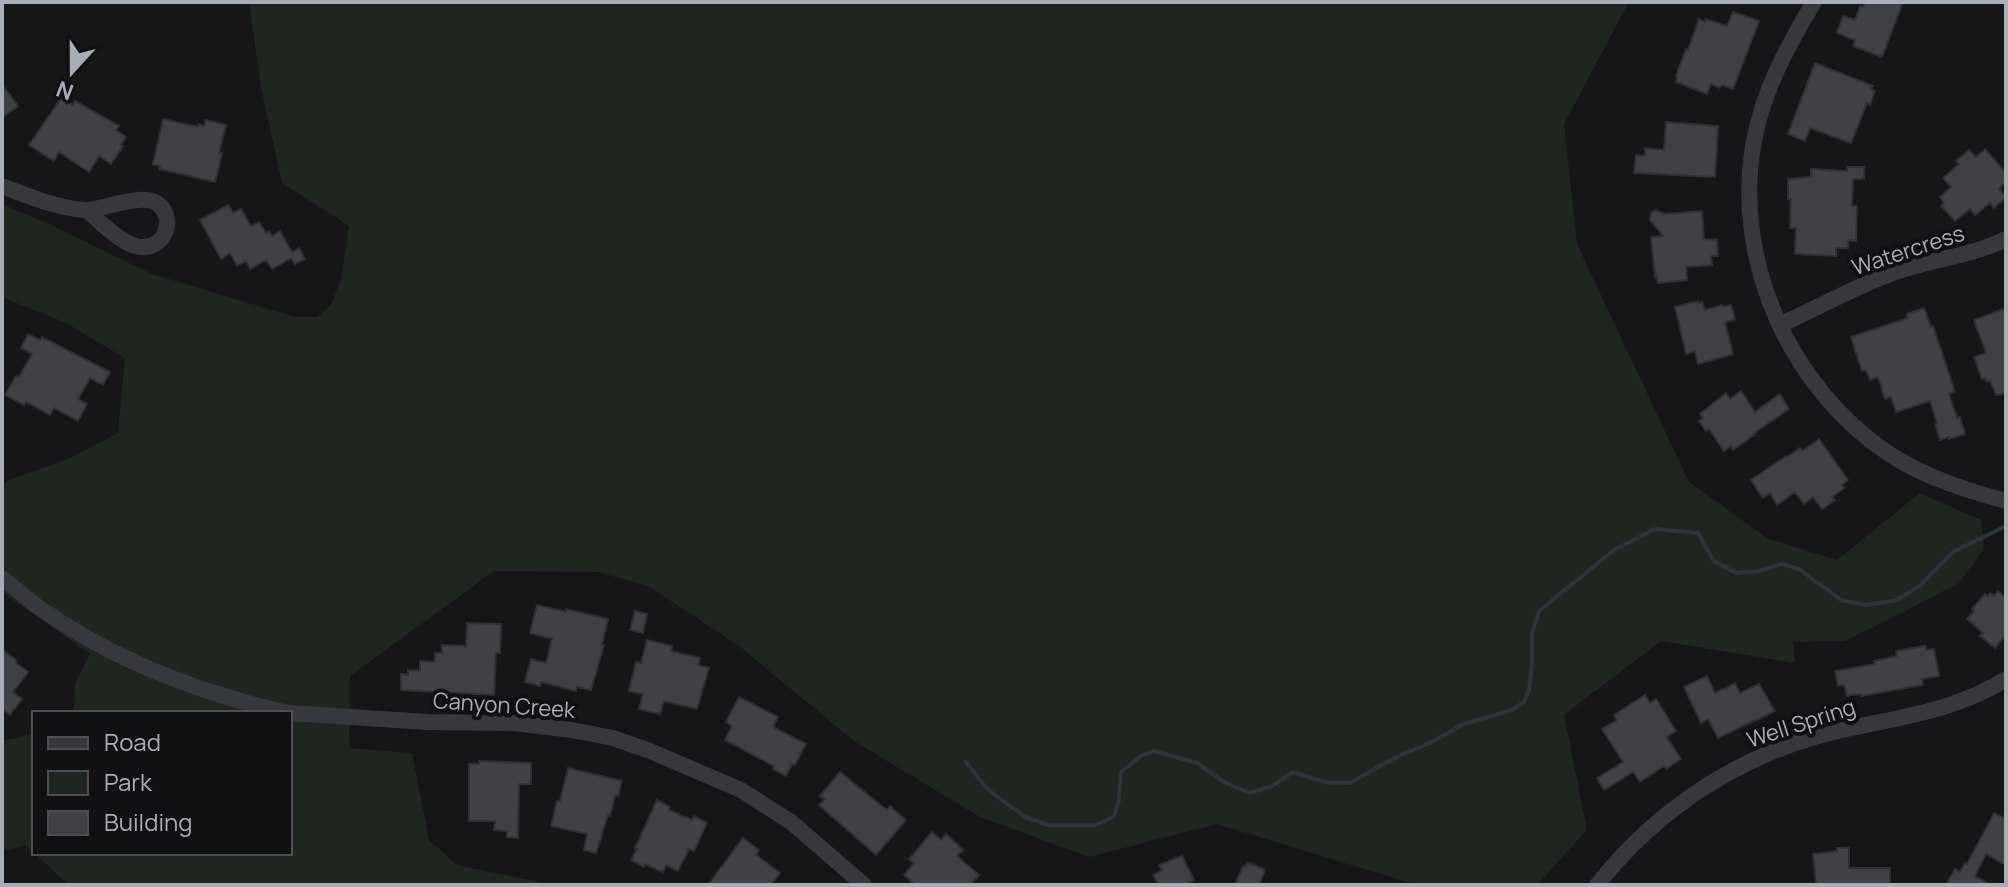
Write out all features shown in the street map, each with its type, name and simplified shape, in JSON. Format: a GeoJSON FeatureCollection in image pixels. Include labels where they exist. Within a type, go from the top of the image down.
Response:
{"type":"FeatureCollection","features":[{"type":"Feature","properties":{"kind":"street"},"geometry":{"type":"LineString","coordinates":[[1814,2],[1777,70],[1754,140],[1749,173],[1749,215],[1764,292],[1792,351],[1829,400],[1853,425],[1887,453],[1929,476],[2006,501]]}},
{"type":"Feature","properties":{"kind":"street"},"geometry":{"type":"LineString","coordinates":[[2,186],[41,200],[87,210],[145,199],[160,207],[168,224],[154,245],[135,247],[87,210]]}},
{"type":"Feature","properties":{"kind":"street","name":"Watercress"},"geometry":{"type":"LineString","coordinates":[[1780,325],[1905,269],[1966,254],[2006,239]]}},
{"type":"Feature","properties":{"kind":"street","name":"Canyon Creek"},"geometry":{"type":"LineString","coordinates":[[2,578],[77,633],[125,658],[227,698],[281,711]]}},
{"type":"Feature","properties":{"kind":"street","name":"Well Spring"},"geometry":{"type":"LineString","coordinates":[[1597,885],[1642,834],[1706,785],[1736,768],[1782,747],[1820,736],[1942,709],[1984,692],[2006,679]]}},
{"type":"Feature","properties":{"kind":"street","name":"Canyon Creek"},"geometry":{"type":"LineString","coordinates":[[292,713],[427,722],[514,723],[613,738],[741,790],[791,822],[864,885]]}},
{"type":"Feature","properties":{"kind":"green space"},"geometry":{"type":"Polygon","coordinates":[[[249,2],[1629,2],[1564,124],[1577,244],[1689,482],[1767,538],[1837,560],[1920,493],[1981,520],[1984,549],[1959,583],[1845,641],[1793,642],[1795,663],[1661,641],[1564,715],[1587,830],[1537,885],[1417,885],[1217,824],[1089,857],[980,817],[854,741],[739,646],[648,586],[598,572],[494,571],[350,676],[349,748],[412,753],[429,840],[457,865],[554,885],[69,885],[36,855],[292,855],[292,711],[72,711],[75,683],[90,654],[2,592],[2,485],[70,458],[118,433],[125,358],[66,323],[2,297],[2,204],[152,274],[295,317],[317,317],[331,305],[341,280],[349,226],[282,183],[261,87],[249,2]]]}},
{"type":"Feature","properties":{"kind":"green space"},"geometry":{"type":"Polygon","coordinates":[[[32,734],[32,851],[25,845],[2,851],[2,741],[32,734]]]}},
{"type":"Feature","properties":{"kind":"building"},"geometry":{"type":"Polygon","coordinates":[[[1865,2],[1903,2],[1882,57],[1853,46],[1855,40],[1837,33],[1843,16],[1855,20],[1860,6],[1863,7],[1865,2]]]}},
{"type":"Feature","properties":{"kind":"building"},"geometry":{"type":"Polygon","coordinates":[[[1733,12],[1759,21],[1733,89],[1711,84],[1707,94],[1676,82],[1699,19],[1727,26],[1733,12]]]}},
{"type":"Feature","properties":{"kind":"building"},"geometry":{"type":"Polygon","coordinates":[[[1815,63],[1873,86],[1871,89],[1875,91],[1870,105],[1867,103],[1851,143],[1810,128],[1805,141],[1788,134],[1815,63]]]}},
{"type":"Feature","properties":{"kind":"building"},"geometry":{"type":"Polygon","coordinates":[[[2,84],[18,106],[2,118],[2,84]]]}},
{"type":"Feature","properties":{"kind":"building"},"geometry":{"type":"Polygon","coordinates":[[[61,98],[73,105],[75,101],[119,126],[116,130],[126,137],[111,164],[99,156],[89,172],[59,152],[54,161],[29,145],[61,98]]]}},
{"type":"Feature","properties":{"kind":"building"},"geometry":{"type":"Polygon","coordinates":[[[163,119],[198,127],[198,124],[204,126],[206,120],[226,125],[215,182],[159,169],[160,166],[153,164],[163,119]]]}},
{"type":"Feature","properties":{"kind":"building"},"geometry":{"type":"Polygon","coordinates":[[[1666,122],[1718,126],[1715,177],[1634,173],[1636,155],[1645,156],[1645,148],[1664,150],[1666,122]]]}},
{"type":"Feature","properties":{"kind":"building"},"geometry":{"type":"Polygon","coordinates":[[[1985,149],[2006,173],[2006,182],[1999,189],[2006,197],[1994,208],[1990,203],[1975,215],[1970,209],[1955,221],[1941,206],[1944,203],[1940,197],[1951,187],[1943,178],[1969,150],[1976,157],[1985,149]]]}},
{"type":"Feature","properties":{"kind":"building"},"geometry":{"type":"Polygon","coordinates":[[[1847,167],[1864,167],[1864,179],[1853,179],[1852,206],[1857,206],[1856,241],[1848,240],[1848,248],[1836,248],[1836,256],[1795,254],[1796,228],[1790,228],[1788,179],[1811,177],[1811,169],[1847,171],[1847,167]]]}},
{"type":"Feature","properties":{"kind":"building"},"geometry":{"type":"Polygon","coordinates":[[[228,205],[233,213],[241,209],[251,226],[259,222],[272,236],[280,231],[292,252],[299,248],[305,259],[295,264],[291,258],[272,269],[266,260],[250,269],[246,261],[237,266],[230,253],[221,259],[200,220],[228,205]]]}},
{"type":"Feature","properties":{"kind":"building"},"geometry":{"type":"Polygon","coordinates":[[[1655,210],[1665,214],[1702,211],[1704,239],[1717,240],[1718,256],[1711,256],[1712,265],[1686,267],[1687,280],[1658,283],[1651,237],[1663,236],[1650,220],[1655,210]]]}},
{"type":"Feature","properties":{"kind":"building"},"geometry":{"type":"Polygon","coordinates":[[[1702,302],[1705,310],[1731,305],[1735,319],[1725,323],[1733,354],[1698,364],[1695,351],[1686,354],[1675,307],[1702,302]]]}},
{"type":"Feature","properties":{"kind":"building"},"geometry":{"type":"Polygon","coordinates":[[[1924,308],[1955,392],[1949,394],[1965,434],[1949,439],[1940,440],[1930,401],[1896,412],[1891,397],[1885,399],[1878,377],[1870,380],[1866,370],[1862,371],[1851,337],[1908,318],[1907,314],[1924,308]]]}},
{"type":"Feature","properties":{"kind":"building"},"geometry":{"type":"Polygon","coordinates":[[[2006,308],[2006,393],[1996,395],[1990,380],[1982,379],[1974,357],[1986,353],[1974,320],[2006,308]]]}},
{"type":"Feature","properties":{"kind":"building"},"geometry":{"type":"Polygon","coordinates":[[[28,334],[40,340],[42,337],[110,372],[103,385],[90,378],[78,399],[87,404],[78,421],[54,408],[50,415],[5,395],[32,354],[21,348],[28,334]]]}},
{"type":"Feature","properties":{"kind":"building"},"geometry":{"type":"Polygon","coordinates":[[[1741,391],[1755,412],[1780,394],[1789,409],[1733,450],[1731,446],[1724,451],[1709,429],[1706,431],[1699,421],[1703,418],[1700,414],[1726,393],[1730,399],[1741,391]]]}},
{"type":"Feature","properties":{"kind":"building"},"geometry":{"type":"Polygon","coordinates":[[[1819,439],[1848,480],[1842,485],[1844,488],[1832,497],[1835,500],[1822,509],[1813,497],[1804,504],[1795,492],[1777,505],[1770,493],[1763,498],[1751,480],[1786,456],[1800,448],[1802,451],[1819,439]]]}},
{"type":"Feature","properties":{"kind":"building"},"geometry":{"type":"Polygon","coordinates":[[[1998,591],[2006,598],[2006,635],[1995,648],[1980,636],[1983,633],[1967,619],[1985,594],[1994,596],[1998,591]]]}},
{"type":"Feature","properties":{"kind":"building"},"geometry":{"type":"Polygon","coordinates":[[[537,605],[608,619],[591,690],[577,687],[576,691],[541,682],[540,686],[525,682],[531,659],[546,663],[552,639],[530,633],[537,605]]]}},
{"type":"Feature","properties":{"kind":"building"},"geometry":{"type":"Polygon","coordinates":[[[635,611],[647,614],[643,633],[630,630],[635,611]]]}},
{"type":"Feature","properties":{"kind":"building"},"geometry":{"type":"Polygon","coordinates":[[[467,623],[501,624],[494,695],[401,690],[401,674],[408,675],[408,670],[420,671],[420,661],[435,662],[435,653],[442,653],[442,645],[466,646],[467,623]]]}},
{"type":"Feature","properties":{"kind":"building"},"geometry":{"type":"Polygon","coordinates":[[[647,640],[672,646],[671,651],[700,658],[698,665],[709,668],[697,709],[664,701],[660,714],[639,709],[643,694],[629,691],[636,662],[641,663],[647,640]]]}},
{"type":"Feature","properties":{"kind":"building"},"geometry":{"type":"Polygon","coordinates":[[[1925,646],[1926,650],[1934,649],[1939,676],[1922,679],[1923,685],[1861,696],[1847,696],[1844,685],[1838,686],[1835,671],[1875,664],[1874,661],[1897,656],[1896,651],[1925,646]]]}},
{"type":"Feature","properties":{"kind":"building"},"geometry":{"type":"Polygon","coordinates":[[[2,649],[28,672],[13,692],[22,699],[10,715],[2,709],[2,649]]]}},
{"type":"Feature","properties":{"kind":"building"},"geometry":{"type":"Polygon","coordinates":[[[1707,676],[1715,693],[1735,683],[1740,693],[1759,684],[1775,711],[1718,738],[1708,719],[1701,723],[1684,687],[1707,676]]]}},
{"type":"Feature","properties":{"kind":"building"},"geometry":{"type":"Polygon","coordinates":[[[1645,695],[1650,703],[1656,699],[1676,731],[1667,737],[1681,759],[1640,782],[1633,772],[1604,790],[1597,778],[1623,762],[1602,729],[1617,720],[1614,715],[1645,695]]]}},
{"type":"Feature","properties":{"kind":"building"},"geometry":{"type":"Polygon","coordinates":[[[739,697],[778,717],[773,727],[806,744],[786,776],[773,769],[774,766],[725,740],[732,726],[726,722],[739,697]]]}},
{"type":"Feature","properties":{"kind":"building"},"geometry":{"type":"Polygon","coordinates":[[[479,761],[531,763],[531,784],[519,784],[518,838],[507,837],[507,831],[494,830],[495,821],[469,821],[469,764],[479,764],[479,761]]]}},
{"type":"Feature","properties":{"kind":"building"},"geometry":{"type":"Polygon","coordinates":[[[568,768],[622,781],[596,853],[584,850],[587,834],[551,826],[568,768]]]}},
{"type":"Feature","properties":{"kind":"building"},"geometry":{"type":"Polygon","coordinates":[[[840,772],[887,810],[890,806],[906,820],[876,855],[819,805],[825,799],[820,796],[840,772]]]}},
{"type":"Feature","properties":{"kind":"building"},"geometry":{"type":"Polygon","coordinates":[[[657,800],[670,807],[669,810],[692,820],[694,816],[707,823],[694,851],[689,849],[678,871],[666,865],[663,872],[631,860],[657,800]]]}},
{"type":"Feature","properties":{"kind":"building"},"geometry":{"type":"Polygon","coordinates":[[[1994,813],[2006,819],[2006,865],[1986,854],[1975,876],[1991,885],[1946,885],[1955,869],[1960,872],[1967,864],[1994,813]]]}},
{"type":"Feature","properties":{"kind":"building"},"geometry":{"type":"Polygon","coordinates":[[[932,832],[941,840],[946,834],[963,850],[957,856],[979,875],[970,885],[915,885],[904,875],[914,863],[909,859],[932,832]]]}},
{"type":"Feature","properties":{"kind":"building"},"geometry":{"type":"Polygon","coordinates":[[[743,838],[759,850],[756,855],[780,873],[771,885],[708,885],[743,838]]]}},
{"type":"Feature","properties":{"kind":"building"},"geometry":{"type":"Polygon","coordinates":[[[1837,848],[1849,848],[1849,868],[1890,868],[1890,885],[1816,885],[1813,854],[1837,851],[1837,848]]]}},
{"type":"Feature","properties":{"kind":"building"},"geometry":{"type":"Polygon","coordinates":[[[1182,856],[1194,880],[1184,885],[1159,885],[1153,875],[1162,870],[1159,865],[1182,856]]]}},
{"type":"Feature","properties":{"kind":"building"},"geometry":{"type":"Polygon","coordinates":[[[1247,862],[1265,870],[1259,885],[1235,885],[1243,866],[1247,862]]]}},
{"type":"Feature","properties":{"kind":"waterway"},"geometry":{"type":"LineString","coordinates":[[966,762],[987,789],[1025,817],[1048,825],[1096,825],[1114,816],[1119,800],[1121,772],[1141,756],[1154,751],[1197,763],[1224,782],[1250,793],[1272,786],[1293,772],[1329,783],[1350,783],[1464,724],[1512,710],[1524,702],[1532,665],[1532,633],[1539,611],[1614,550],[1655,529],[1698,533],[1714,561],[1736,573],[1759,571],[1782,564],[1799,569],[1841,600],[1866,605],[1897,600],[1921,585],[1953,552],[2006,526]]}}]}
